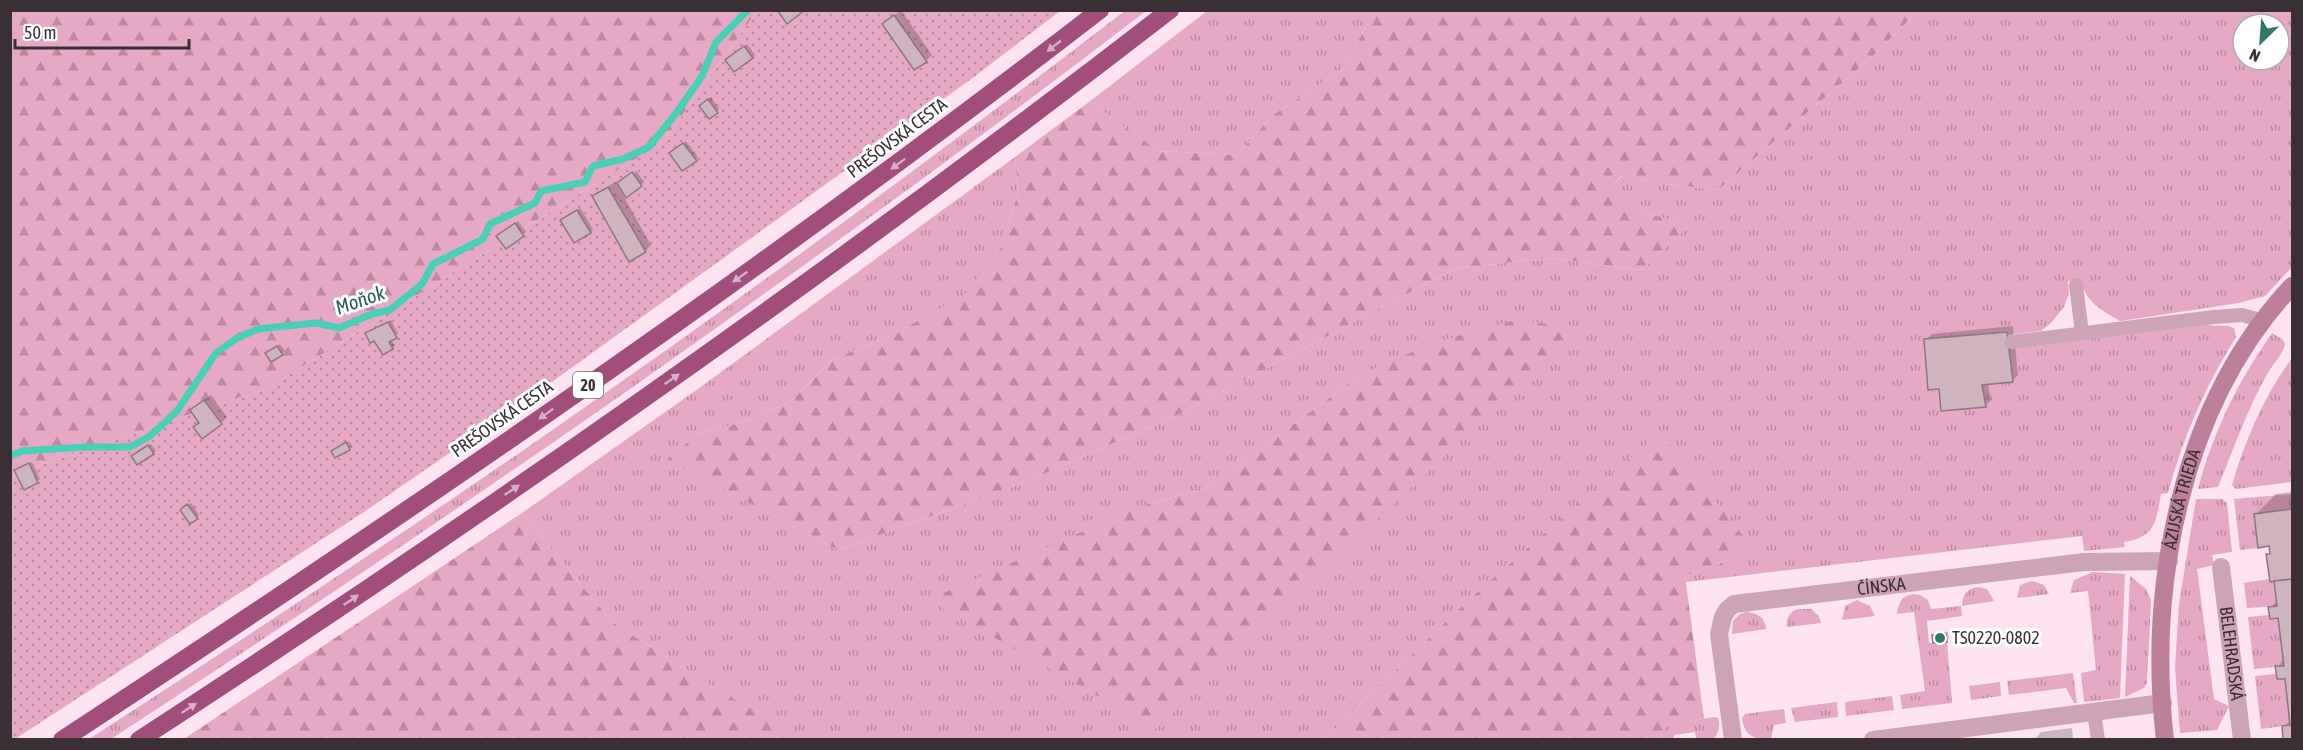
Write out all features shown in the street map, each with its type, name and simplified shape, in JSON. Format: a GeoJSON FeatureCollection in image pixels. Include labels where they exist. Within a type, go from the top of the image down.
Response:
{"type":"FeatureCollection","features":[{"type":"Feature","properties":{"kind":"highway","name":"PREŠOVSKÁ CESTA"},"geometry":{"type":"LineString","coordinates":[[62,740],[237,625],[498,448],[840,207],[1100,10]]}},
{"type":"Feature","properties":{"kind":"highway","name":"20"},"geometry":{"type":"LineString","coordinates":[[140,740],[299,636],[673,379],[1065,92],[1170,10]]}},
{"type":"Feature","properties":{"kind":"street","name":"ÁZIJSKÁ TRIEDA"},"geometry":{"type":"LineString","coordinates":[[2165,740],[2163,613],[2180,497],[2202,428],[2233,366],[2292,286]]}},
{"type":"Feature","properties":{"kind":"street","name":"ČÍNSKA"},"geometry":{"type":"LineString","coordinates":[[1733,740],[1719,634],[1727,609],[1734,604],[2066,564],[2169,561]]}},
{"type":"Feature","properties":{"kind":"street","name":"BELEHRADSKÁ"},"geometry":{"type":"LineString","coordinates":[[2221,567],[2242,740]]}},
{"type":"Feature","properties":{"kind":"street"},"geometry":{"type":"LineString","coordinates":[[1873,740],[2163,703]]}},
{"type":"Feature","properties":{"kind":"lane"},"geometry":{"type":"LineString","coordinates":[[2076,285],[2082,333]]}},
{"type":"Feature","properties":{"kind":"lane"},"geometry":{"type":"LineString","coordinates":[[2012,342],[2214,317],[2242,315],[2264,321]]}},
{"type":"Feature","properties":{"kind":"lane"},"geometry":{"type":"LineString","coordinates":[[2094,712],[2098,740]]}},
{"type":"Feature","properties":{"kind":"green space"},"geometry":{"type":"Polygon","coordinates":[[[1126,10],[1146,11],[893,201],[635,385],[375,564],[111,739],[89,739],[391,540],[641,368],[851,217],[1126,10]]]}},
{"type":"Feature","properties":{"kind":"green space"},"geometry":{"type":"Polygon","coordinates":[[[11,11],[757,11],[663,142],[268,388],[11,475],[11,11]]]}},
{"type":"Feature","properties":{"kind":"green space"},"geometry":{"type":"Polygon","coordinates":[[[757,11],[1060,11],[974,77],[545,387],[364,512],[11,740],[11,475],[268,388],[663,142],[757,11]]]}},
{"type":"Feature","properties":{"kind":"green space"},"geometry":{"type":"Polygon","coordinates":[[[1207,11],[1375,11],[1341,71],[1273,115],[1237,155],[1159,151],[1089,102],[1207,11]]]}},
{"type":"Feature","properties":{"kind":"green space"},"geometry":{"type":"Polygon","coordinates":[[[1375,11],[1918,11],[1874,55],[1718,190],[1621,176],[1604,195],[1649,214],[1689,225],[1642,270],[1548,258],[1454,269],[1182,413],[1023,483],[838,550],[667,459],[698,434],[743,422],[790,402],[832,360],[892,335],[964,295],[1000,249],[1018,193],[1015,157],[1089,102],[1159,151],[1237,155],[1273,115],[1341,71],[1375,11]]]}},
{"type":"Feature","properties":{"kind":"green space"},"geometry":{"type":"Polygon","coordinates":[[[1918,11],[2292,11],[2292,267],[2265,296],[2239,303],[2120,321],[2090,300],[2081,280],[2068,281],[2069,294],[2064,307],[2041,331],[1924,340],[1939,389],[1942,411],[1985,407],[1982,385],[2012,382],[2009,349],[2203,325],[2234,328],[2236,337],[2214,374],[2196,412],[2168,493],[2161,494],[2156,520],[2143,536],[2124,542],[2125,547],[2084,551],[2082,536],[1686,582],[1685,576],[1728,560],[1464,604],[1325,739],[811,740],[719,691],[612,622],[522,513],[702,386],[1015,157],[1018,193],[1000,249],[965,295],[892,335],[832,360],[790,402],[743,422],[698,434],[668,459],[838,550],[1023,483],[1182,413],[1454,269],[1548,258],[1642,270],[1689,225],[1649,214],[1603,195],[1622,176],[1718,190],[1874,55],[1918,11]],[[1363,373],[1207,488],[1140,506],[1156,729],[1363,373]]]}},
{"type":"Feature","properties":{"kind":"green space"},"geometry":{"type":"Polygon","coordinates":[[[1516,320],[1580,328],[1156,729],[928,600],[1140,506],[1207,488],[1363,373],[1436,342],[1516,320]]]}},
{"type":"Feature","properties":{"kind":"green space"},"geometry":{"type":"Polygon","coordinates":[[[2272,333],[2282,339],[2285,344],[2254,399],[2218,487],[2198,489],[2211,447],[2237,389],[2272,333]]]}},
{"type":"Feature","properties":{"kind":"green space"},"geometry":{"type":"Polygon","coordinates":[[[2292,358],[2292,482],[2236,489],[2232,485],[2249,435],[2264,403],[2292,358]]]}},
{"type":"Feature","properties":{"kind":"green space"},"geometry":{"type":"Polygon","coordinates":[[[1660,432],[1749,543],[1728,560],[1685,576],[1704,719],[1666,726],[1659,739],[1325,739],[1464,604],[1660,432]]]}},
{"type":"Feature","properties":{"kind":"green space"},"geometry":{"type":"Polygon","coordinates":[[[2292,494],[2292,509],[2254,514],[2258,548],[2240,550],[2234,499],[2292,494]]]}},
{"type":"Feature","properties":{"kind":"green space"},"geometry":{"type":"Polygon","coordinates":[[[2196,499],[2222,499],[2227,503],[2232,552],[2212,555],[2214,565],[2197,569],[2214,699],[2229,706],[2217,730],[2180,733],[2175,668],[2179,604],[2196,499]]]}},
{"type":"Feature","properties":{"kind":"green space"},"geometry":{"type":"Polygon","coordinates":[[[522,513],[612,622],[719,691],[811,739],[184,739],[522,513]]]}},
{"type":"Feature","properties":{"kind":"green space"},"geometry":{"type":"Polygon","coordinates":[[[2093,572],[2125,574],[2120,698],[2084,702],[2081,673],[2096,670],[2088,591],[2070,593],[2074,580],[2093,572]]]}},
{"type":"Feature","properties":{"kind":"green space"},"geometry":{"type":"Polygon","coordinates":[[[2130,576],[2146,589],[2151,600],[2147,683],[2144,688],[2125,697],[2130,576]]]}},
{"type":"Feature","properties":{"kind":"green space"},"geometry":{"type":"Polygon","coordinates":[[[2269,579],[2270,582],[2274,581],[2277,606],[2247,608],[2244,583],[2269,579]]]}},
{"type":"Feature","properties":{"kind":"green space"},"geometry":{"type":"Polygon","coordinates":[[[2032,581],[2044,585],[2049,594],[2017,598],[2020,585],[2032,581]]]}},
{"type":"Feature","properties":{"kind":"green space"},"geometry":{"type":"Polygon","coordinates":[[[1978,587],[1987,589],[1994,601],[1962,606],[1966,593],[1978,587]]]}},
{"type":"Feature","properties":{"kind":"green space"},"geometry":{"type":"Polygon","coordinates":[[[1914,594],[1928,600],[1931,609],[1961,606],[1962,616],[1927,621],[1929,643],[1947,642],[1952,703],[1902,709],[1900,695],[1925,691],[1914,612],[1897,614],[1901,600],[1914,594]]]}},
{"type":"Feature","properties":{"kind":"green space"},"geometry":{"type":"Polygon","coordinates":[[[1857,600],[1870,606],[1875,616],[1842,620],[1845,606],[1857,600]]]}},
{"type":"Feature","properties":{"kind":"green space"},"geometry":{"type":"Polygon","coordinates":[[[1798,609],[1811,609],[1819,616],[1821,623],[1787,627],[1789,616],[1798,609]]]}},
{"type":"Feature","properties":{"kind":"green space"},"geometry":{"type":"Polygon","coordinates":[[[1746,612],[1760,616],[1766,629],[1732,634],[1733,621],[1746,612]]]}},
{"type":"Feature","properties":{"kind":"green space"},"geometry":{"type":"Polygon","coordinates":[[[2269,615],[2270,619],[2278,618],[2284,666],[2254,669],[2248,617],[2269,615]]]}},
{"type":"Feature","properties":{"kind":"green space"},"geometry":{"type":"Polygon","coordinates":[[[2073,673],[2077,703],[2074,703],[2066,688],[2009,695],[2007,681],[2073,673]]]}},
{"type":"Feature","properties":{"kind":"green space"},"geometry":{"type":"Polygon","coordinates":[[[2276,674],[2277,679],[2285,679],[2290,725],[2261,729],[2255,676],[2276,674]]]}},
{"type":"Feature","properties":{"kind":"green space"},"geometry":{"type":"Polygon","coordinates":[[[2000,682],[2001,696],[1971,700],[1969,686],[2000,682]]]}},
{"type":"Feature","properties":{"kind":"green space"},"geometry":{"type":"Polygon","coordinates":[[[1892,696],[1894,710],[1846,716],[1845,702],[1892,696]]]}},
{"type":"Feature","properties":{"kind":"green space"},"geometry":{"type":"Polygon","coordinates":[[[1837,702],[1838,717],[1795,722],[1791,708],[1837,702]]]}},
{"type":"Feature","properties":{"kind":"green space"},"geometry":{"type":"Polygon","coordinates":[[[1784,709],[1786,723],[1774,725],[1771,739],[1755,738],[1745,729],[1742,718],[1745,714],[1784,709]]]}},
{"type":"Feature","properties":{"kind":"green space"},"geometry":{"type":"Polygon","coordinates":[[[1718,718],[1719,723],[1714,739],[1696,739],[1695,732],[1674,735],[1673,739],[1659,740],[1665,726],[1718,718]]]}},
{"type":"Feature","properties":{"kind":"building"},"geometry":{"type":"Polygon","coordinates":[[[777,10],[805,10],[787,24],[777,10]]]}},
{"type":"Feature","properties":{"kind":"building"},"geometry":{"type":"Polygon","coordinates":[[[894,15],[927,62],[914,70],[882,24],[894,15]]]}},
{"type":"Feature","properties":{"kind":"building"},"geometry":{"type":"Polygon","coordinates":[[[744,46],[753,58],[734,72],[725,60],[744,46]]]}},
{"type":"Feature","properties":{"kind":"building"},"geometry":{"type":"Polygon","coordinates":[[[708,99],[718,113],[709,119],[699,106],[708,99]]]}},
{"type":"Feature","properties":{"kind":"building"},"geometry":{"type":"Polygon","coordinates":[[[683,143],[697,161],[682,171],[669,153],[683,143]]]}},
{"type":"Feature","properties":{"kind":"building"},"geometry":{"type":"Polygon","coordinates":[[[632,172],[642,186],[626,198],[617,183],[632,172]]]}},
{"type":"Feature","properties":{"kind":"building"},"geometry":{"type":"Polygon","coordinates":[[[608,187],[646,252],[629,262],[592,196],[608,187]]]}},
{"type":"Feature","properties":{"kind":"building"},"geometry":{"type":"Polygon","coordinates":[[[577,210],[591,233],[574,243],[560,220],[577,210]]]}},
{"type":"Feature","properties":{"kind":"building"},"geometry":{"type":"Polygon","coordinates":[[[515,223],[524,236],[506,249],[496,236],[515,223]]]}},
{"type":"Feature","properties":{"kind":"building"},"geometry":{"type":"Polygon","coordinates":[[[388,322],[397,338],[389,342],[393,349],[383,355],[374,341],[370,343],[365,333],[388,322]]]}},
{"type":"Feature","properties":{"kind":"building"},"geometry":{"type":"Polygon","coordinates":[[[2007,332],[2013,382],[1982,385],[1986,407],[1941,411],[1939,389],[1928,390],[1924,339],[2007,332]]]}},
{"type":"Feature","properties":{"kind":"building"},"geometry":{"type":"Polygon","coordinates":[[[277,346],[283,355],[271,362],[265,353],[277,346]]]}},
{"type":"Feature","properties":{"kind":"building"},"geometry":{"type":"Polygon","coordinates":[[[204,400],[222,424],[202,439],[193,427],[199,423],[190,410],[204,400]]]}},
{"type":"Feature","properties":{"kind":"building"},"geometry":{"type":"Polygon","coordinates":[[[346,442],[350,450],[335,458],[331,451],[346,442]]]}},
{"type":"Feature","properties":{"kind":"building"},"geometry":{"type":"Polygon","coordinates":[[[148,445],[154,454],[137,465],[131,456],[148,445]]]}},
{"type":"Feature","properties":{"kind":"building"},"geometry":{"type":"Polygon","coordinates":[[[29,463],[38,483],[24,490],[14,470],[29,463]]]}},
{"type":"Feature","properties":{"kind":"building"},"geometry":{"type":"Polygon","coordinates":[[[187,504],[198,519],[190,524],[180,510],[187,504]]]}},
{"type":"Feature","properties":{"kind":"building"},"geometry":{"type":"Polygon","coordinates":[[[2292,509],[2292,579],[2270,582],[2266,554],[2270,554],[2269,546],[2258,548],[2254,514],[2292,509]]]}},
{"type":"Feature","properties":{"kind":"building"},"geometry":{"type":"Polygon","coordinates":[[[2292,579],[2292,740],[2283,740],[2282,726],[2290,725],[2285,679],[2277,679],[2275,666],[2284,666],[2278,618],[2270,619],[2268,607],[2277,606],[2274,581],[2292,579]]]}},
{"type":"Feature","properties":{"kind":"building","name":"TS0220-0802"},"geometry":{"type":"Polygon","coordinates":[[[1946,634],[1947,642],[1933,643],[1932,635],[1946,634]]]}},
{"type":"Feature","properties":{"kind":"waterway","name":"Moňok"},"geometry":{"type":"LineString","coordinates":[[10,456],[22,451],[130,447],[150,436],[177,411],[216,353],[237,338],[258,329],[316,323],[339,328],[372,314],[390,310],[422,284],[433,264],[483,239],[490,224],[535,203],[541,191],[585,182],[593,166],[623,159],[649,147],[702,76],[716,42],[748,10]]}},
{"type":"Feature","properties":{"kind":"place","name":"TS0220-0802"},"geometry":{"type":"Point","coordinates":[1940,638]}}]}
